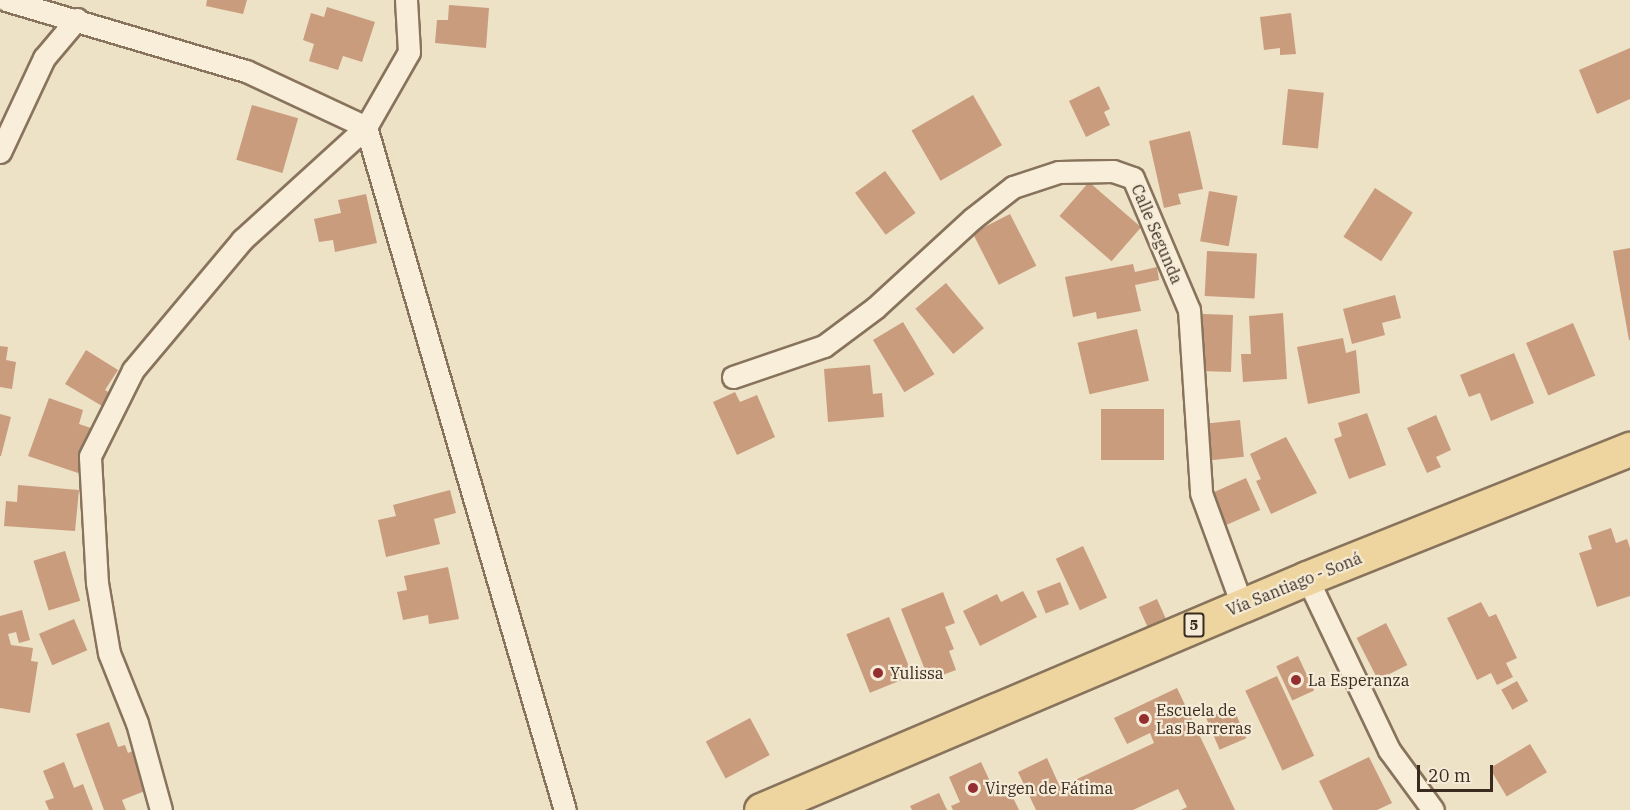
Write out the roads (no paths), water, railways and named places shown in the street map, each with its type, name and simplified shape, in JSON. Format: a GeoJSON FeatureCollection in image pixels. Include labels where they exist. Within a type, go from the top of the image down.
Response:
{"type":"FeatureCollection","features":[{"type":"Feature","properties":{"kind":"main road","name":"Vía Santiago - Soná"},"geometry":{"type":"LineString","coordinates":[[761,810],[1242,605],[1630,449]]}},
{"type":"Feature","properties":{"kind":"street"},"geometry":{"type":"LineString","coordinates":[[6,0],[77,19],[246,71],[366,127],[565,810]]}},
{"type":"Feature","properties":{"kind":"street"},"geometry":{"type":"LineString","coordinates":[[161,810],[137,723],[109,652],[97,583],[90,456],[133,370],[242,240],[366,127],[409,52],[406,0]]}},
{"type":"Feature","properties":{"kind":"street"},"geometry":{"type":"LineString","coordinates":[[0,152],[44,58],[77,19]]}},
{"type":"Feature","properties":{"kind":"street","name":"Calle Segunda"},"geometry":{"type":"LineString","coordinates":[[733,377],[824,346],[875,308],[972,219],[1013,187],[1059,172],[1113,171],[1133,178],[1189,310],[1201,492],[1242,605]]}},
{"type":"Feature","properties":{"kind":"street"},"geometry":{"type":"LineString","coordinates":[[1307,578],[1389,750],[1433,810]]}},
{"type":"Feature","properties":{"kind":"place","name":"Yulissa"},"geometry":{"type":"Point","coordinates":[878,673]}},
{"type":"Feature","properties":{"kind":"place","name":"La Esperanza"},"geometry":{"type":"Point","coordinates":[1296,680]}},
{"type":"Feature","properties":{"kind":"place","name":"Escuela de Las Barreras"},"geometry":{"type":"Point","coordinates":[1144,719]}},
{"type":"Feature","properties":{"kind":"place","name":"Virgen de Fátima"},"geometry":{"type":"Point","coordinates":[973,788]}}]}
